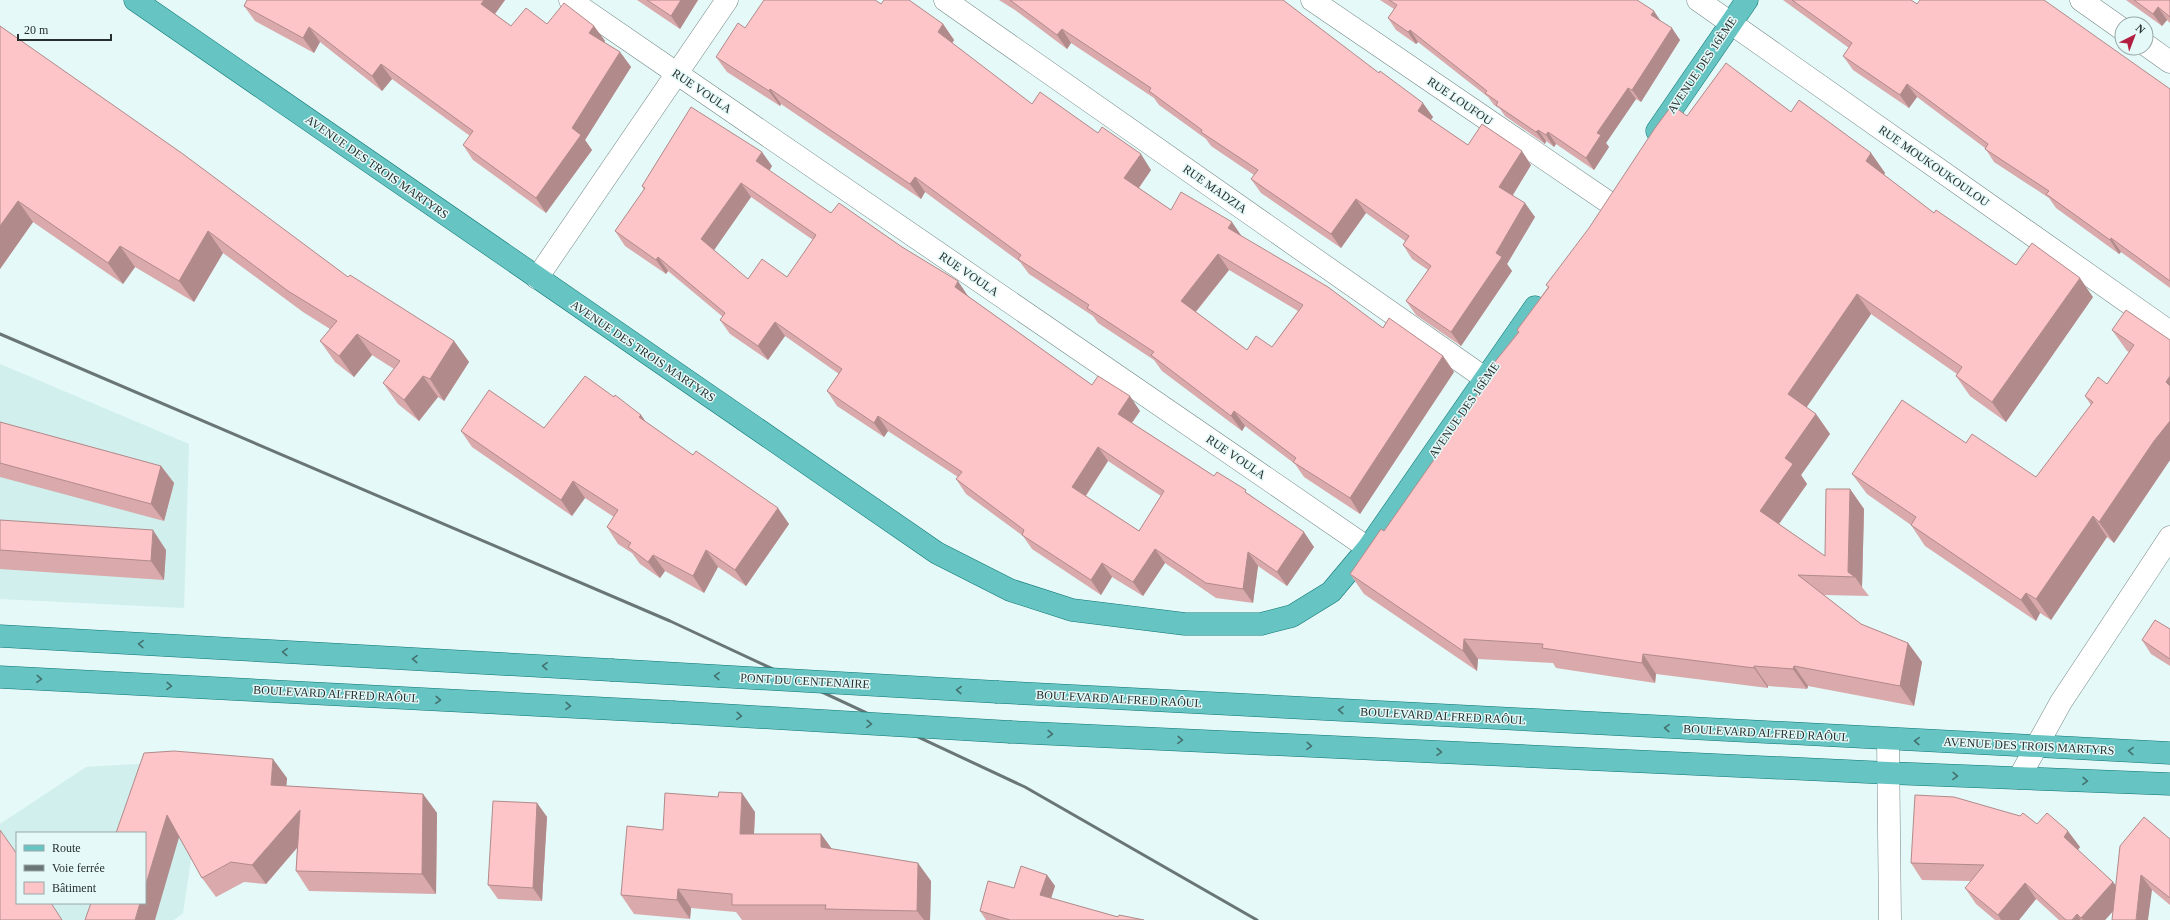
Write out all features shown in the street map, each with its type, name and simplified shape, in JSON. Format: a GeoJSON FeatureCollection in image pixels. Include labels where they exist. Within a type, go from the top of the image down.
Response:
{"type":"FeatureCollection","features":[{"type":"Feature","properties":{"kind":"main road","name":"AVENUE DES TROIS MARTYRS"},"geometry":{"type":"LineString","coordinates":[[135,0],[536,278],[937,553],[1010,590],[1072,610],[1185,624]]}},
{"type":"Feature","properties":{"kind":"main road","name":"AVENUE DES 16ÈME"},"geometry":{"type":"LineString","coordinates":[[1648,145],[1747,0]]}},
{"type":"Feature","properties":{"kind":"main road"},"geometry":{"type":"LineString","coordinates":[[1595,222],[1621,183]]}},
{"type":"Feature","properties":{"kind":"main road","name":"AVENUE DES 16ÈME"},"geometry":{"type":"LineString","coordinates":[[1185,624],[1261,624],[1292,616],[1331,592],[1368,548],[1545,294]]}},
{"type":"Feature","properties":{"kind":"main road","name":"PONT DU CENTENAIRE"},"geometry":{"type":"LineString","coordinates":[[0,636],[998,692]]}},
{"type":"Feature","properties":{"kind":"main road","name":"BOULEVARD ALFRED RAÔUL"},"geometry":{"type":"LineString","coordinates":[[0,677],[672,712],[1011,732],[1888,773]]}},
{"type":"Feature","properties":{"kind":"main road","name":"BOULEVARD ALFRED RAÔUL"},"geometry":{"type":"LineString","coordinates":[[998,692],[1888,739]]}},
{"type":"Feature","properties":{"kind":"main road","name":"AVENUE DES TROIS MARTYRS"},"geometry":{"type":"LineString","coordinates":[[1888,739],[2170,753]]}},
{"type":"Feature","properties":{"kind":"main road"},"geometry":{"type":"LineString","coordinates":[[1888,773],[2170,784]]}},
{"type":"Feature","properties":{"kind":"street","name":"RUE VOULA"},"geometry":{"type":"LineString","coordinates":[[570,0],[1368,548]]}},
{"type":"Feature","properties":{"kind":"street"},"geometry":{"type":"LineString","coordinates":[[536,278],[727,0]]}},
{"type":"Feature","properties":{"kind":"street","name":"RUE MADZIA"},"geometry":{"type":"LineString","coordinates":[[945,0],[1486,379]]}},
{"type":"Feature","properties":{"kind":"street","name":"RUE LOUFOU"},"geometry":{"type":"LineString","coordinates":[[1312,0],[1608,202]]}},
{"type":"Feature","properties":{"kind":"street","name":"RUE MOUKOUKOULOU"},"geometry":{"type":"LineString","coordinates":[[1698,0],[2170,332]]}},
{"type":"Feature","properties":{"kind":"street"},"geometry":{"type":"LineString","coordinates":[[2081,0],[2114,23]]}},
{"type":"Feature","properties":{"kind":"street"},"geometry":{"type":"LineString","coordinates":[[2154,51],[2170,62]]}},
{"type":"Feature","properties":{"kind":"street"},"geometry":{"type":"LineString","coordinates":[[2019,778],[2060,702],[2170,537]]}},
{"type":"Feature","properties":{"kind":"street"},"geometry":{"type":"LineString","coordinates":[[1888,739],[1890,920]]}},
{"type":"Feature","properties":{"kind":"shaded area"},"geometry":{"type":"Polygon","coordinates":[[[0,364],[189,444],[184,608],[0,599],[0,364]]]}},
{"type":"Feature","properties":{"kind":"shaded area"},"geometry":{"type":"Polygon","coordinates":[[[206,760],[183,913],[174,920],[5,920],[0,912],[0,824],[86,767],[206,760]]]}},
{"type":"Feature","properties":{"kind":"building"},"geometry":{"type":"Polygon","coordinates":[[[247,0],[484,0],[481,4],[511,26],[526,8],[547,24],[564,3],[594,26],[589,33],[620,52],[572,128],[581,135],[536,198],[463,145],[473,131],[381,64],[372,76],[309,27],[303,38],[244,6],[247,0]]]}},
{"type":"Feature","properties":{"kind":"building"},"geometry":{"type":"Polygon","coordinates":[[[647,0],[681,0],[671,16],[647,0]]]}},
{"type":"Feature","properties":{"kind":"building"},"geometry":{"type":"Polygon","coordinates":[[[764,0],[875,0],[881,4],[884,0],[909,0],[943,24],[938,32],[1032,104],[1040,92],[1098,133],[1102,127],[1141,154],[1124,178],[1171,210],[1181,192],[1232,222],[1228,228],[1328,287],[1383,328],[1389,318],[1443,356],[1350,498],[1293,462],[1296,458],[1234,411],[1231,416],[1151,355],[1154,352],[1087,308],[1089,305],[1018,259],[1021,255],[915,177],[910,184],[770,89],[769,91],[716,57],[738,23],[745,28],[764,0]],[[1218,254],[1181,301],[1247,350],[1256,336],[1272,347],[1303,305],[1218,254]]]}},
{"type":"Feature","properties":{"kind":"building"},"geometry":{"type":"Polygon","coordinates":[[[1010,0],[1283,0],[1379,73],[1380,71],[1423,103],[1418,111],[1468,145],[1482,124],[1522,151],[1499,187],[1525,203],[1496,253],[1502,257],[1451,332],[1406,301],[1431,266],[1403,245],[1409,236],[1356,199],[1331,234],[1251,179],[1258,170],[1201,132],[1202,130],[1149,91],[1151,88],[1062,29],[1057,35],[1010,0]]]}},
{"type":"Feature","properties":{"kind":"building"},"geometry":{"type":"Polygon","coordinates":[[[1389,0],[1637,0],[1654,11],[1651,15],[1672,28],[1632,90],[1628,88],[1597,133],[1601,135],[1586,158],[1548,132],[1546,135],[1538,130],[1536,132],[1496,105],[1498,102],[1485,93],[1487,91],[1410,30],[1408,32],[1388,18],[1397,5],[1389,0]]]}},
{"type":"Feature","properties":{"kind":"building"},"geometry":{"type":"Polygon","coordinates":[[[1792,0],[1911,0],[1917,4],[1920,0],[2044,0],[2114,49],[2114,56],[2123,56],[2170,89],[2170,281],[2111,238],[2110,240],[2046,194],[2049,191],[1985,149],[1988,144],[1907,84],[1900,95],[1843,56],[1852,43],[1792,0]]]}},
{"type":"Feature","properties":{"kind":"building"},"geometry":{"type":"Polygon","coordinates":[[[2134,0],[2170,0],[2170,17],[2158,7],[2153,14],[2134,0]]]}},
{"type":"Feature","properties":{"kind":"building"},"geometry":{"type":"Polygon","coordinates":[[[0,26],[183,154],[348,277],[350,275],[454,341],[430,379],[423,376],[404,400],[383,383],[400,361],[357,334],[339,356],[320,341],[337,321],[288,291],[208,231],[179,281],[120,246],[108,263],[18,201],[0,226],[0,26]]]}},
{"type":"Feature","properties":{"kind":"building"},"geometry":{"type":"Polygon","coordinates":[[[1726,63],[1791,112],[1799,100],[1871,153],[1866,161],[1934,213],[1936,210],[2016,265],[2032,243],[2080,278],[1992,402],[1956,376],[1962,367],[1857,294],[1788,394],[1816,414],[1785,458],[1793,464],[1760,511],[1825,556],[1826,489],[1850,489],[1848,572],[1855,577],[1798,575],[1861,624],[1908,643],[1900,686],[1794,666],[1793,669],[1754,666],[1754,668],[1643,654],[1642,663],[1542,648],[1543,644],[1464,639],[1463,651],[1350,574],[1381,529],[1384,531],[1440,451],[1438,449],[1490,377],[1485,374],[1519,332],[1517,330],[1549,287],[1546,285],[1589,228],[1655,128],[1672,105],[1687,116],[1726,63]]]}},
{"type":"Feature","properties":{"kind":"building"},"geometry":{"type":"Polygon","coordinates":[[[691,107],[762,152],[756,161],[831,213],[839,203],[902,247],[958,281],[955,287],[1092,385],[1098,376],[1130,396],[1118,414],[1214,476],[1217,472],[1246,490],[1245,492],[1304,532],[1277,572],[1248,552],[1243,589],[1206,583],[1155,549],[1133,582],[1102,563],[1091,580],[1022,535],[1024,530],[956,479],[962,472],[878,416],[874,423],[827,391],[842,369],[775,322],[758,346],[720,320],[725,313],[658,257],[656,260],[615,231],[645,188],[642,186],[691,107]],[[741,183],[701,239],[748,279],[762,259],[787,277],[816,235],[741,183]],[[1098,447],[1072,487],[1139,531],[1164,491],[1098,447]]]}},
{"type":"Feature","properties":{"kind":"building"},"geometry":{"type":"Polygon","coordinates":[[[2126,310],[2170,340],[2170,376],[2166,382],[2170,386],[2170,421],[2154,441],[2099,522],[2093,516],[2036,599],[2026,593],[2021,600],[1911,525],[1916,517],[1852,474],[1902,400],[1966,443],[1972,434],[2036,477],[2093,402],[2085,396],[2098,377],[2107,384],[2134,345],[2112,330],[2126,310]]]}},
{"type":"Feature","properties":{"kind":"building"},"geometry":{"type":"Polygon","coordinates":[[[585,376],[614,397],[615,395],[641,415],[639,417],[693,455],[696,451],[778,508],[735,570],[706,550],[693,576],[653,555],[648,562],[628,547],[631,543],[607,527],[618,510],[573,481],[561,500],[461,431],[489,390],[544,428],[585,376]]]}},
{"type":"Feature","properties":{"kind":"building"},"geometry":{"type":"Polygon","coordinates":[[[0,422],[161,466],[151,504],[0,463],[0,422]]]}},
{"type":"Feature","properties":{"kind":"building"},"geometry":{"type":"Polygon","coordinates":[[[0,520],[153,530],[151,561],[0,550],[0,520]]]}},
{"type":"Feature","properties":{"kind":"building"},"geometry":{"type":"Polygon","coordinates":[[[2155,620],[2170,629],[2170,659],[2142,640],[2155,620]]]}},
{"type":"Feature","properties":{"kind":"building"},"geometry":{"type":"Polygon","coordinates":[[[174,751],[273,759],[271,785],[423,794],[422,874],[296,871],[300,810],[252,865],[231,862],[202,878],[167,815],[146,884],[146,832],[116,832],[144,753],[174,751]]]}},
{"type":"Feature","properties":{"kind":"building"},"geometry":{"type":"Polygon","coordinates":[[[719,792],[742,793],[740,834],[821,834],[821,847],[918,863],[917,911],[825,909],[826,905],[732,905],[732,894],[678,889],[677,900],[621,895],[627,826],[663,830],[665,793],[718,797],[719,792]]]}},
{"type":"Feature","properties":{"kind":"building"},"geometry":{"type":"Polygon","coordinates":[[[1915,795],[1954,797],[2020,816],[2023,813],[2037,824],[2047,813],[2068,831],[2064,837],[2113,882],[2081,918],[2077,914],[2072,920],[2066,920],[2025,883],[1998,915],[1965,888],[1984,865],[1911,863],[1915,795]]]}},
{"type":"Feature","properties":{"kind":"building"},"geometry":{"type":"Polygon","coordinates":[[[493,801],[537,803],[533,888],[488,885],[493,801]]]}},
{"type":"Feature","properties":{"kind":"building"},"geometry":{"type":"Polygon","coordinates":[[[2144,817],[2170,839],[2170,898],[2141,875],[2136,920],[2112,920],[2120,846],[2144,817]]]}},
{"type":"Feature","properties":{"kind":"building"},"geometry":{"type":"Polygon","coordinates":[[[0,830],[16,853],[16,904],[52,904],[62,920],[0,920],[0,830]]]}},
{"type":"Feature","properties":{"kind":"building"},"geometry":{"type":"Polygon","coordinates":[[[1021,866],[1047,875],[1040,895],[1118,917],[1119,915],[1144,920],[1010,920],[980,911],[988,881],[1014,888],[1021,866]]]}},
{"type":"Feature","properties":{"kind":"building"},"geometry":{"type":"Polygon","coordinates":[[[91,904],[140,904],[135,920],[85,920],[91,904]]]}},
{"type":"Feature","properties":{"kind":"railway"},"geometry":{"type":"LineString","coordinates":[[0,334],[670,621],[1025,787],[1257,920]]}}]}
